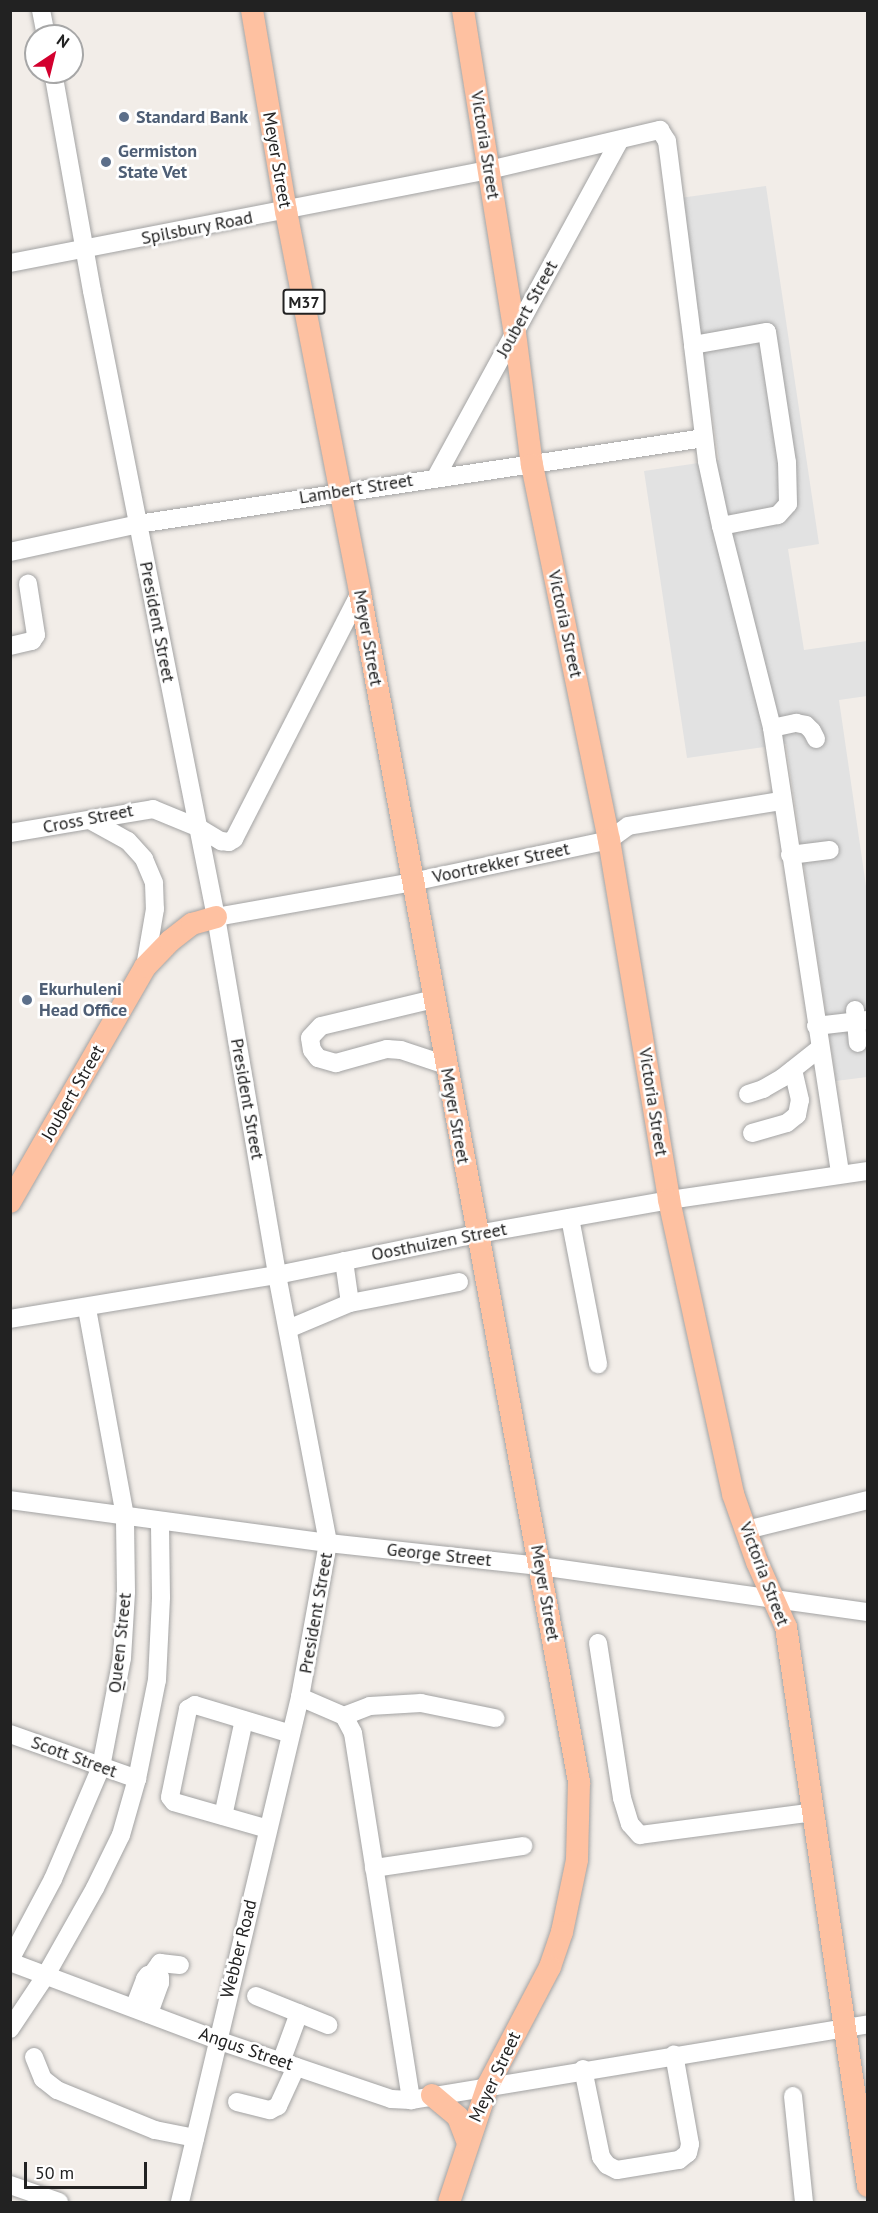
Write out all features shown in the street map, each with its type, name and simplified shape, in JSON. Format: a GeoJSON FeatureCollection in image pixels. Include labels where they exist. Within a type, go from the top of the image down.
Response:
{"type":"FeatureCollection","features":[{"type":"Feature","properties":{"kind":"main road","name":"Meyer Street"},"geometry":{"type":"LineString","coordinates":[[252,10],[286,211],[341,491],[579,1782],[577,1860],[571,1898],[550,1967],[488,2085],[467,2141],[449,2202]]}},
{"type":"Feature","properties":{"kind":"main road","name":"Victoria Street"},"geometry":{"type":"LineString","coordinates":[[464,10],[532,465],[609,840],[669,1200],[734,1494],[746,1530],[786,1627],[867,2186]]}},
{"type":"Feature","properties":{"kind":"main road","name":"Joubert Street"},"geometry":{"type":"LineString","coordinates":[[10,1202],[144,968],[170,940],[192,924],[216,917]]}},
{"type":"Feature","properties":{"kind":"main road"},"geometry":{"type":"LineString","coordinates":[[421,2098],[458,2117],[467,2141]]}},
{"type":"Feature","properties":{"kind":"street","name":"President Street"},"geometry":{"type":"LineString","coordinates":[[54,84],[216,917],[277,1275],[328,1543],[300,1697],[344,1716]]}},
{"type":"Feature","properties":{"kind":"street","name":"Spilsbury Road"},"geometry":{"type":"LineString","coordinates":[[10,263],[489,170],[619,142],[660,130],[667,141],[693,345]]}},
{"type":"Feature","properties":{"kind":"street","name":"Joubert Street"},"geometry":{"type":"LineString","coordinates":[[436,477],[619,142]]}},
{"type":"Feature","properties":{"kind":"street"},"geometry":{"type":"LineString","coordinates":[[721,526],[778,515],[788,504],[787,462],[767,332],[693,345],[704,438],[721,526],[772,728],[781,801],[840,1173]]}},
{"type":"Feature","properties":{"kind":"street","name":"Lambert Street"},"geometry":{"type":"LineString","coordinates":[[10,552],[138,524],[341,491],[532,465],[704,438]]}},
{"type":"Feature","properties":{"kind":"street"},"geometry":{"type":"LineString","coordinates":[[10,646],[32,641],[36,635],[28,585]]}},
{"type":"Feature","properties":{"kind":"street"},"geometry":{"type":"LineString","coordinates":[[198,828],[221,841],[229,842],[239,833],[360,593]]}},
{"type":"Feature","properties":{"kind":"street"},"geometry":{"type":"LineString","coordinates":[[772,728],[796,723],[806,725],[816,740]]}},
{"type":"Feature","properties":{"kind":"street","name":"Voortrekker Street"},"geometry":{"type":"LineString","coordinates":[[216,917],[412,882],[609,840],[628,826],[781,801]]}},
{"type":"Feature","properties":{"kind":"street","name":"Cross Street"},"geometry":{"type":"LineString","coordinates":[[10,833],[153,809],[198,828]]}},
{"type":"Feature","properties":{"kind":"street"},"geometry":{"type":"LineString","coordinates":[[90,820],[128,841],[144,859],[154,883],[155,909],[144,968]]}},
{"type":"Feature","properties":{"kind":"street"},"geometry":{"type":"LineString","coordinates":[[790,855],[830,850]]}},
{"type":"Feature","properties":{"kind":"street"},"geometry":{"type":"LineString","coordinates":[[434,999],[321,1026],[310,1038],[312,1050],[318,1058],[336,1063],[387,1049],[401,1050],[446,1065]]}},
{"type":"Feature","properties":{"kind":"street"},"geometry":{"type":"LineString","coordinates":[[816,1026],[860,1017],[858,1043]]}},
{"type":"Feature","properties":{"kind":"street"},"geometry":{"type":"LineString","coordinates":[[748,1094],[763,1089],[793,1070],[820,1048]]}},
{"type":"Feature","properties":{"kind":"street"},"geometry":{"type":"LineString","coordinates":[[752,1133],[787,1123],[797,1115],[800,1100],[793,1070]]}},
{"type":"Feature","properties":{"kind":"street","name":"Oosthuizen Street"},"geometry":{"type":"LineString","coordinates":[[10,1319],[277,1275],[477,1234],[669,1200],[840,1173],[867,1171]]}},
{"type":"Feature","properties":{"kind":"street"},"geometry":{"type":"LineString","coordinates":[[570,1218],[598,1364]]}},
{"type":"Feature","properties":{"kind":"street"},"geometry":{"type":"LineString","coordinates":[[344,1261],[350,1303]]}},
{"type":"Feature","properties":{"kind":"street"},"geometry":{"type":"LineString","coordinates":[[288,1329],[350,1303],[459,1282]]}},
{"type":"Feature","properties":{"kind":"street","name":"Queen Street"},"geometry":{"type":"LineString","coordinates":[[10,1961],[53,1879],[101,1767],[122,1658],[126,1592],[125,1516],[87,1308]]}},
{"type":"Feature","properties":{"kind":"street","name":"George Street"},"geometry":{"type":"LineString","coordinates":[[10,1500],[328,1543],[540,1566],[867,1612]]}},
{"type":"Feature","properties":{"kind":"street"},"geometry":{"type":"LineString","coordinates":[[746,1530],[867,1500]]}},
{"type":"Feature","properties":{"kind":"street","name":"Queen Street"},"geometry":{"type":"LineString","coordinates":[[10,2029],[46,1976],[121,1834],[137,1779],[157,1680],[161,1597],[160,1521]]}},
{"type":"Feature","properties":{"kind":"street"},"geometry":{"type":"LineString","coordinates":[[598,1642],[622,1798],[630,1824],[640,1835],[814,1812]]}},
{"type":"Feature","properties":{"kind":"street","name":"Webber Road"},"geometry":{"type":"LineString","coordinates":[[180,2202],[300,1697]]}},
{"type":"Feature","properties":{"kind":"street"},"geometry":{"type":"LineString","coordinates":[[421,2098],[374,1868],[353,1733],[344,1716],[370,1706],[421,1703],[495,1718]]}},
{"type":"Feature","properties":{"kind":"street"},"geometry":{"type":"LineString","coordinates":[[268,1830],[174,1802],[170,1797],[188,1710],[195,1705],[291,1734]]}},
{"type":"Feature","properties":{"kind":"street"},"geometry":{"type":"LineString","coordinates":[[223,1816],[244,1720]]}},
{"type":"Feature","properties":{"kind":"street","name":"Scott Street"},"geometry":{"type":"LineString","coordinates":[[10,1734],[137,1779]]}},
{"type":"Feature","properties":{"kind":"street"},"geometry":{"type":"LineString","coordinates":[[374,1868],[523,1846]]}},
{"type":"Feature","properties":{"kind":"street","name":"Angus Street"},"geometry":{"type":"LineString","coordinates":[[10,1961],[217,2040],[391,2099],[421,2098],[583,2069],[867,2024]]}},
{"type":"Feature","properties":{"kind":"street"},"geometry":{"type":"LineString","coordinates":[[142,2011],[152,1979],[160,1964],[180,1965]]}},
{"type":"Feature","properties":{"kind":"street"},"geometry":{"type":"LineString","coordinates":[[256,1996],[328,2025]]}},
{"type":"Feature","properties":{"kind":"street"},"geometry":{"type":"LineString","coordinates":[[237,2102],[270,2110],[278,2106],[299,2013]]}},
{"type":"Feature","properties":{"kind":"street"},"geometry":{"type":"LineString","coordinates":[[583,2069],[601,2157],[607,2165],[616,2170],[679,2160],[688,2153],[690,2144],[674,2054]]}},
{"type":"Feature","properties":{"kind":"street"},"geometry":{"type":"LineString","coordinates":[[34,2057],[43,2079],[57,2090],[155,2130],[195,2138]]}},
{"type":"Feature","properties":{"kind":"street"},"geometry":{"type":"LineString","coordinates":[[793,2096],[804,2202]]}},
{"type":"Feature","properties":{"kind":"street"},"geometry":{"type":"LineString","coordinates":[[10,2185],[59,2202]]}},
{"type":"Feature","properties":{"kind":"shaded area"},"geometry":{"type":"Polygon","coordinates":[[[766,186],[819,544],[788,549],[804,650],[867,641],[867,696],[839,700],[867,893],[867,1077],[836,1081],[786,744],[687,758],[644,471],[719,460],[680,198],[766,186]]]}},
{"type":"Feature","properties":{"kind":"place","name":"Standard Bank"},"geometry":{"type":"Point","coordinates":[124,117]}},
{"type":"Feature","properties":{"kind":"place","name":"Germiston State Vet"},"geometry":{"type":"Point","coordinates":[106,162]}},
{"type":"Feature","properties":{"kind":"place","name":"Ekurhuleni Head Office"},"geometry":{"type":"Point","coordinates":[27,1000]}}]}
